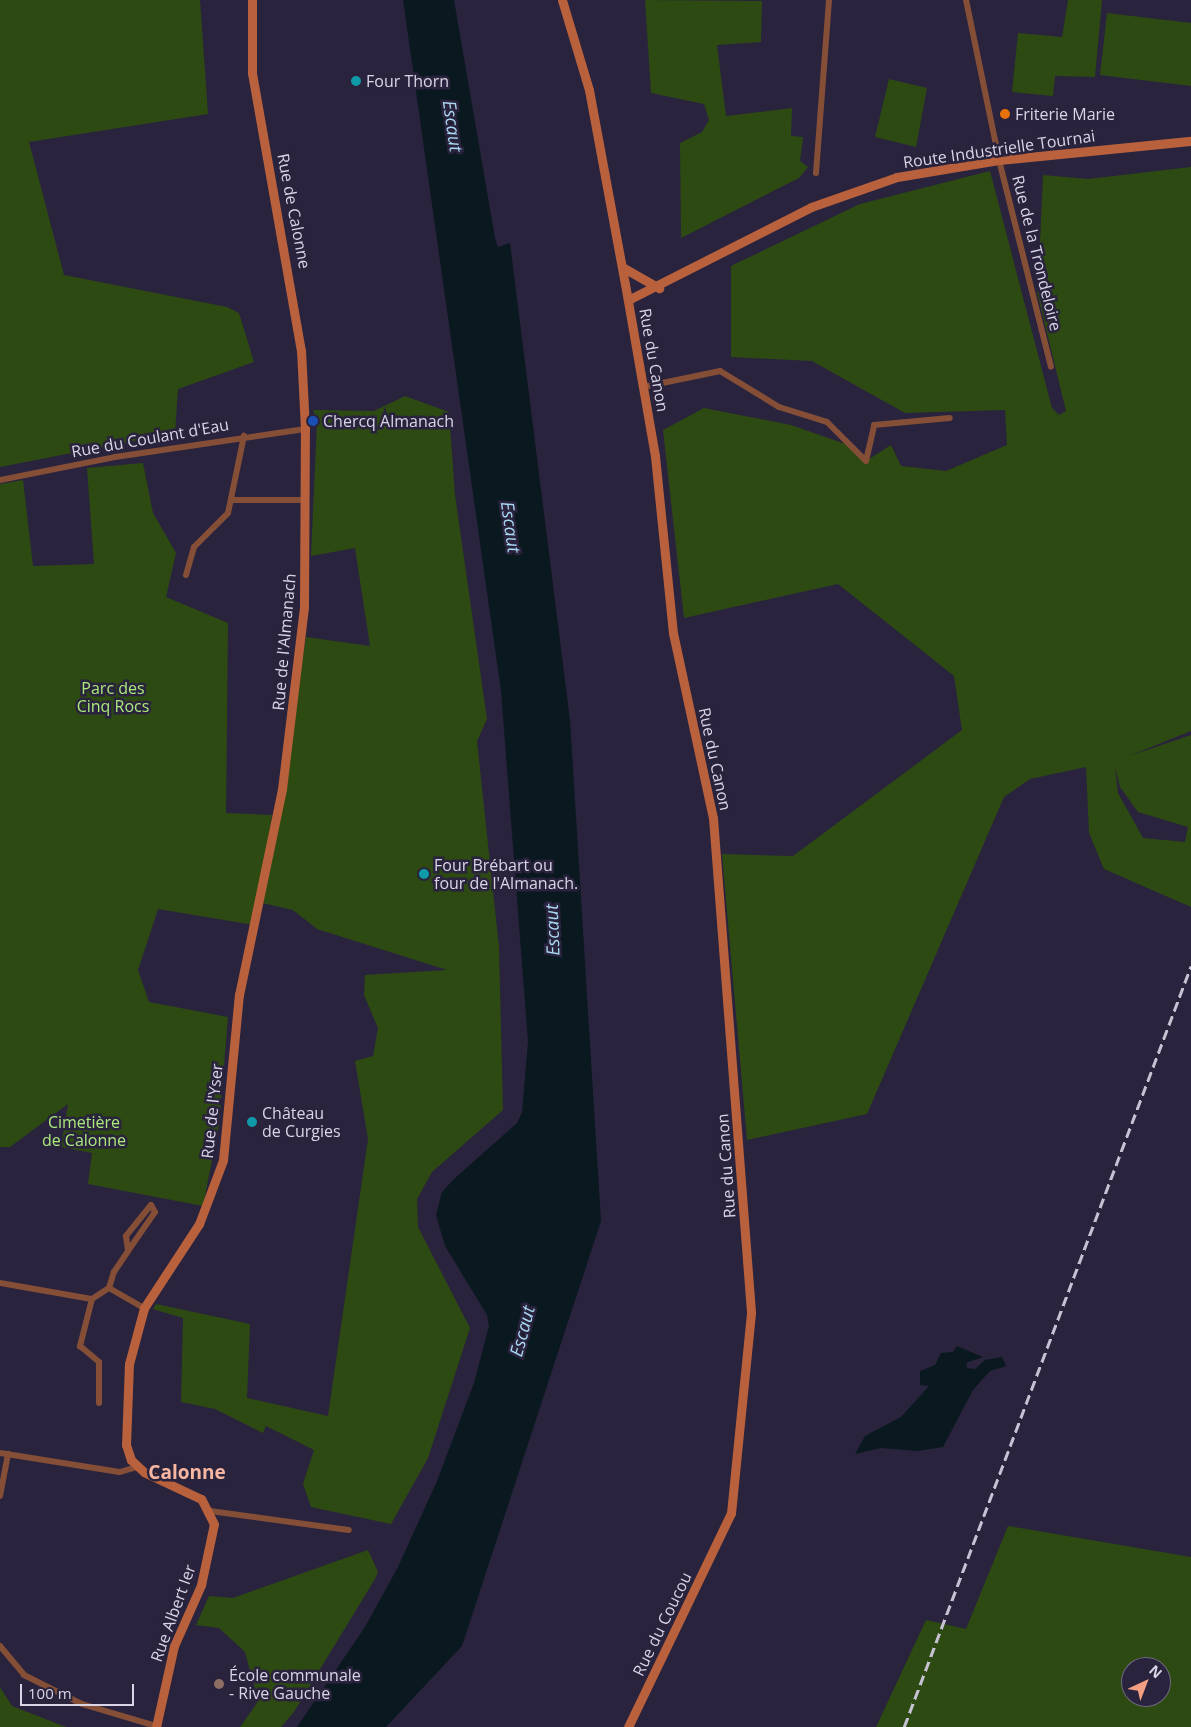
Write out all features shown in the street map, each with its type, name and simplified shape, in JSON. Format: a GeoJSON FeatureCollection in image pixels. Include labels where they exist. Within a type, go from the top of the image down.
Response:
{"type":"FeatureCollection","features":[{"type":"Feature","properties":{"kind":"main road","name":"Rue de Calonne"},"geometry":{"type":"LineString","coordinates":[[252,0],[252,73],[292,280],[305,429]]}},
{"type":"Feature","properties":{"kind":"main road","name":"Rue du Canon"},"geometry":{"type":"LineString","coordinates":[[562,0],[589,90],[622,267],[656,456],[673,633],[713,818],[741,1147],[751,1313],[731,1513],[723,1534]]}},
{"type":"Feature","properties":{"kind":"main road","name":"Route Industrielle Tournai"},"geometry":{"type":"LineString","coordinates":[[628,300],[659,288],[811,207],[858,189],[940,169],[999,160],[1191,141]]}},
{"type":"Feature","properties":{"kind":"main road"},"geometry":{"type":"LineString","coordinates":[[622,267],[659,288]]}},
{"type":"Feature","properties":{"kind":"main road","name":"Rue de l'Almanach"},"geometry":{"type":"LineString","coordinates":[[268,855],[298,671],[306,500],[305,429]]}},
{"type":"Feature","properties":{"kind":"main road","name":"Rue de l'Yser"},"geometry":{"type":"LineString","coordinates":[[136,1467],[126,1445],[129,1364],[144,1308],[199,1224],[220,1172],[239,995],[268,855]]}},
{"type":"Feature","properties":{"kind":"main road"},"geometry":{"type":"LineString","coordinates":[[136,1467],[194,1495],[210,1511]]}},
{"type":"Feature","properties":{"kind":"main road","name":"Rue Albert Ier"},"geometry":{"type":"LineString","coordinates":[[156,1726],[174,1646],[206,1570],[214,1524],[210,1511]]}},
{"type":"Feature","properties":{"kind":"main road","name":"Rue du Coucou"},"geometry":{"type":"LineString","coordinates":[[628,1727],[723,1534]]}},
{"type":"Feature","properties":{"kind":"street"},"geometry":{"type":"LineString","coordinates":[[816,173],[829,0]]}},
{"type":"Feature","properties":{"kind":"street","name":"Rue de la Trondeloire"},"geometry":{"type":"LineString","coordinates":[[966,0],[999,160],[1051,367]]}},
{"type":"Feature","properties":{"kind":"street"},"geometry":{"type":"LineString","coordinates":[[644,387],[720,371],[779,407],[827,422],[866,461],[874,425],[950,418]]}},
{"type":"Feature","properties":{"kind":"street","name":"Rue du Coulant d'Eau"},"geometry":{"type":"LineString","coordinates":[[0,480],[244,436],[305,429]]}},
{"type":"Feature","properties":{"kind":"street"},"geometry":{"type":"LineString","coordinates":[[186,575],[194,546],[228,513],[244,436]]}},
{"type":"Feature","properties":{"kind":"street"},"geometry":{"type":"LineString","coordinates":[[232,500],[306,500]]}},
{"type":"Feature","properties":{"kind":"street"},"geometry":{"type":"LineString","coordinates":[[0,1283],[92,1299],[109,1288],[128,1251],[155,1212],[151,1205],[126,1236],[128,1251]]}},
{"type":"Feature","properties":{"kind":"street"},"geometry":{"type":"LineString","coordinates":[[109,1288],[144,1308]]}},
{"type":"Feature","properties":{"kind":"street"},"geometry":{"type":"LineString","coordinates":[[92,1299],[80,1346],[84,1353],[99,1362],[99,1403]]}},
{"type":"Feature","properties":{"kind":"street"},"geometry":{"type":"LineString","coordinates":[[0,1452],[120,1472],[136,1467]]}},
{"type":"Feature","properties":{"kind":"street"},"geometry":{"type":"LineString","coordinates":[[0,1496],[8,1454]]}},
{"type":"Feature","properties":{"kind":"street"},"geometry":{"type":"LineString","coordinates":[[210,1511],[349,1530]]}},
{"type":"Feature","properties":{"kind":"street"},"geometry":{"type":"LineString","coordinates":[[0,1646],[24,1675],[82,1704],[156,1726]]}},
{"type":"Feature","properties":{"kind":"green space"},"geometry":{"type":"Polygon","coordinates":[[[0,0],[200,0],[208,114],[29,142],[64,275],[227,307],[239,313],[254,362],[178,389],[175,433],[0,467],[0,0]]]}},
{"type":"Feature","properties":{"kind":"green space"},"geometry":{"type":"Polygon","coordinates":[[[645,0],[762,1],[761,42],[717,45],[726,116],[792,108],[791,136],[803,137],[800,161],[808,167],[799,178],[681,238],[680,143],[702,132],[709,120],[704,104],[651,93],[645,0]]]}},
{"type":"Feature","properties":{"kind":"green space"},"geometry":{"type":"Polygon","coordinates":[[[1068,0],[1102,0],[1095,77],[1055,76],[1053,96],[1012,92],[1018,33],[1062,37],[1068,0]]]}},
{"type":"Feature","properties":{"kind":"green space"},"geometry":{"type":"Polygon","coordinates":[[[1107,13],[1191,23],[1191,86],[1100,75],[1107,13]]]}},
{"type":"Feature","properties":{"kind":"green space"},"geometry":{"type":"Polygon","coordinates":[[[889,79],[927,88],[916,147],[875,137],[889,79]]]}},
{"type":"Feature","properties":{"kind":"green space"},"geometry":{"type":"Polygon","coordinates":[[[1191,167],[1191,731],[1129,756],[1191,735],[1191,907],[1104,869],[1089,833],[1086,767],[1030,779],[1004,797],[867,1114],[747,1140],[722,854],[793,856],[962,730],[954,676],[838,584],[684,618],[663,430],[704,408],[791,425],[851,446],[866,461],[891,445],[901,466],[946,471],[1007,445],[1005,410],[905,413],[812,361],[731,357],[731,266],[860,204],[990,171],[1052,408],[1059,415],[1066,411],[1037,292],[1045,289],[1039,265],[1043,175],[1088,179],[1191,167]],[[1115,767],[1118,793],[1143,838],[1185,842],[1188,827],[1138,812],[1120,787],[1115,767]]]}},
{"type":"Feature","properties":{"kind":"green space"},"geometry":{"type":"Polygon","coordinates":[[[405,396],[449,412],[455,495],[487,719],[477,741],[499,947],[503,1110],[432,1172],[417,1199],[418,1227],[470,1328],[428,1458],[391,1524],[311,1507],[303,1484],[314,1450],[266,1426],[263,1433],[215,1409],[181,1402],[183,1318],[153,1309],[156,1304],[250,1324],[247,1398],[328,1416],[368,1139],[355,1061],[373,1056],[378,1028],[364,995],[365,975],[447,970],[317,929],[293,910],[262,903],[306,637],[370,646],[355,548],[311,556],[317,421],[313,410],[374,411],[405,396]]]}},
{"type":"Feature","properties":{"kind":"green space","name":"Parc des Cinq Rocs"},"geometry":{"type":"Polygon","coordinates":[[[143,463],[153,513],[176,553],[166,597],[228,623],[226,813],[272,815],[254,925],[158,909],[138,970],[149,1002],[228,1017],[219,1125],[203,1206],[88,1184],[92,1153],[61,1147],[68,1104],[10,1147],[0,1147],[0,484],[23,480],[33,566],[94,564],[87,468],[143,463]]]}},
{"type":"Feature","properties":{"kind":"green space"},"geometry":{"type":"Polygon","coordinates":[[[1008,1526],[1191,1557],[1191,1727],[876,1727],[926,1620],[966,1629],[1008,1526]]]}},
{"type":"Feature","properties":{"kind":"green space"},"geometry":{"type":"Polygon","coordinates":[[[368,1550],[378,1572],[375,1579],[294,1712],[281,1727],[240,1727],[257,1703],[254,1685],[245,1652],[219,1628],[196,1625],[209,1596],[233,1598],[368,1550]]]}},
{"type":"Feature","properties":{"kind":"green space"},"geometry":{"type":"Polygon","coordinates":[[[0,1687],[12,1706],[66,1727],[0,1727],[0,1687]]]}},
{"type":"Feature","properties":{"kind":"water","name":"Escaut"},"geometry":{"type":"Polygon","coordinates":[[[403,0],[454,0],[495,238],[498,247],[510,243],[570,720],[601,1221],[462,1646],[386,1727],[297,1727],[365,1627],[398,1567],[437,1481],[474,1383],[489,1326],[487,1315],[445,1246],[436,1215],[442,1192],[517,1123],[522,1112],[528,1042],[501,691],[403,0]]]}},
{"type":"Feature","properties":{"kind":"water"},"geometry":{"type":"Polygon","coordinates":[[[957,1346],[983,1357],[966,1363],[967,1368],[975,1369],[985,1360],[1002,1357],[1006,1366],[990,1371],[973,1390],[943,1447],[918,1451],[881,1448],[855,1454],[865,1436],[901,1417],[929,1386],[920,1385],[920,1371],[935,1365],[941,1353],[953,1352],[957,1346]]]}},
{"type":"Feature","properties":{"kind":"railway"},"geometry":{"type":"LineString","coordinates":[[904,1727],[1191,966]]}},
{"type":"Feature","properties":{"kind":"place","name":"Four Thorn"},"geometry":{"type":"Point","coordinates":[356,81]}},
{"type":"Feature","properties":{"kind":"place","name":"Friterie Marie"},"geometry":{"type":"Point","coordinates":[1005,114]}},
{"type":"Feature","properties":{"kind":"place","name":"Chercq Almanach"},"geometry":{"type":"Point","coordinates":[313,421]}},
{"type":"Feature","properties":{"kind":"place","name":"Four Brébart ou four de l'Almanach."},"geometry":{"type":"Point","coordinates":[424,874]}},
{"type":"Feature","properties":{"kind":"place","name":"Château de Curgies"},"geometry":{"type":"Point","coordinates":[252,1122]}},
{"type":"Feature","properties":{"kind":"place","name":"École communale - Rive Gauche"},"geometry":{"type":"Point","coordinates":[219,1684]}},
{"type":"Feature","properties":{"kind":"district","name":"Calonne"},"geometry":{"type":"Point","coordinates":[187,1473]}},
{"type":"Feature","properties":{"kind":"park label","name":"Cimetière de Calonne"},"geometry":{"type":"Point","coordinates":[84,1131]}}]}
